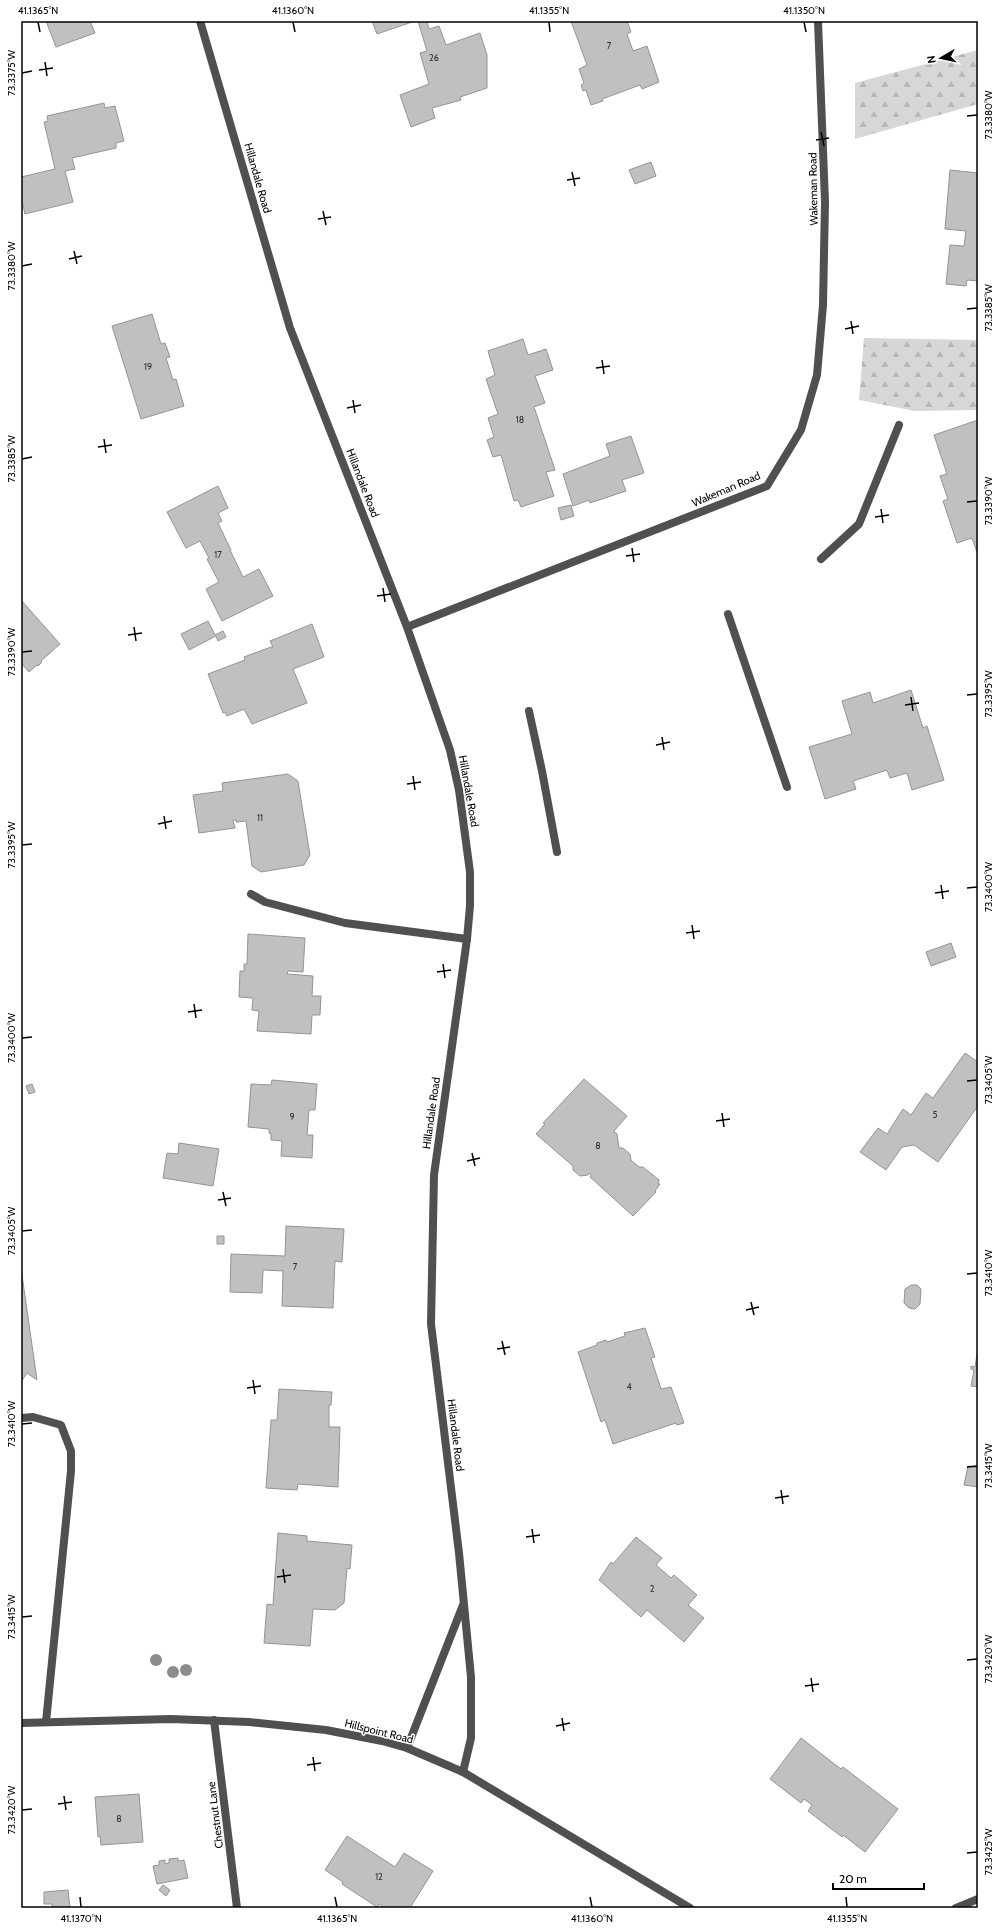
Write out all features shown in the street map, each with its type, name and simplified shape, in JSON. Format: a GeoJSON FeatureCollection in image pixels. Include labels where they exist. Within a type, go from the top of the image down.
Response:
{"type":"FeatureCollection","features":[{"type":"Feature","properties":{"kind":"street","name":"Hillandale Road"},"geometry":{"type":"LineString","coordinates":[[200,21],[290,328],[407,627],[450,750],[459,790],[470,872],[470,906],[467,939],[434,1175],[431,1324],[459,1553],[471,1677],[471,1738],[463,1772]]}},
{"type":"Feature","properties":{"kind":"street","name":"Wakeman Road"},"geometry":{"type":"LineString","coordinates":[[407,627],[767,486],[801,430],[816,375],[823,305],[825,202],[818,21]]}},
{"type":"Feature","properties":{"kind":"street"},"geometry":{"type":"LineString","coordinates":[[821,559],[859,524],[899,425]]}},
{"type":"Feature","properties":{"kind":"street"},"geometry":{"type":"LineString","coordinates":[[728,614],[787,786]]}},
{"type":"Feature","properties":{"kind":"street"},"geometry":{"type":"LineString","coordinates":[[529,711],[557,852]]}},
{"type":"Feature","properties":{"kind":"street"},"geometry":{"type":"LineString","coordinates":[[251,894],[265,902],[345,923],[467,939]]}},
{"type":"Feature","properties":{"kind":"street"},"geometry":{"type":"LineString","coordinates":[[21,1418],[33,1417],[61,1425],[71,1451],[70,1479],[46,1722]]}},
{"type":"Feature","properties":{"kind":"street","name":"Hillandale Road"},"geometry":{"type":"LineString","coordinates":[[408,1748],[464,1603]]}},
{"type":"Feature","properties":{"kind":"street","name":"Hillspoint Road"},"geometry":{"type":"LineString","coordinates":[[21,1723],[164,1719],[214,1720],[288,1725],[318,1729],[382,1741],[408,1748],[463,1772],[690,1908]]}},
{"type":"Feature","properties":{"kind":"street","name":"Chestnut Lane"},"geometry":{"type":"LineString","coordinates":[[214,1720],[237,1908]]}},
{"type":"Feature","properties":{"kind":"street"},"geometry":{"type":"LineString","coordinates":[[956,1908],[978,1898]]}},
{"type":"Feature","properties":{"kind":"green space"},"geometry":{"type":"Polygon","coordinates":[[[978,50],[978,104],[855,139],[855,83],[978,50]]]}},
{"type":"Feature","properties":{"kind":"green space"},"geometry":{"type":"Polygon","coordinates":[[[864,338],[978,340],[978,410],[915,411],[859,400],[864,338]]]}},
{"type":"Feature","properties":{"kind":"building"},"geometry":{"type":"Polygon","coordinates":[[[46,21],[90,21],[95,33],[56,47],[46,21]]]}},
{"type":"Feature","properties":{"kind":"building"},"geometry":{"type":"Polygon","coordinates":[[[372,21],[415,21],[377,34],[372,21]]]}},
{"type":"Feature","properties":{"kind":"building"},"geometry":{"type":"Polygon","coordinates":[[[418,21],[427,21],[429,29],[439,26],[446,45],[480,33],[487,55],[487,88],[460,97],[461,100],[432,108],[435,118],[411,127],[400,95],[429,84],[420,53],[427,51],[418,21]]]}},
{"type":"Feature","properties":{"kind":"building"},"geometry":{"type":"Polygon","coordinates":[[[571,21],[627,21],[631,32],[627,34],[633,51],[647,46],[659,82],[642,89],[640,85],[602,99],[603,101],[591,105],[586,90],[583,91],[581,85],[584,83],[579,69],[587,65],[571,21]]]}},
{"type":"Feature","properties":{"kind":"building"},"geometry":{"type":"Polygon","coordinates":[[[104,103],[105,108],[115,106],[124,141],[116,143],[116,148],[72,158],[75,169],[65,171],[73,202],[25,214],[21,197],[21,177],[55,169],[44,122],[48,121],[47,116],[104,103]]]}},
{"type":"Feature","properties":{"kind":"building"},"geometry":{"type":"Polygon","coordinates":[[[651,162],[656,176],[635,184],[629,170],[651,162]]]}},
{"type":"Feature","properties":{"kind":"building"},"geometry":{"type":"Polygon","coordinates":[[[950,170],[978,173],[978,281],[967,280],[966,286],[946,284],[950,245],[964,246],[966,231],[945,229],[950,170]]]}},
{"type":"Feature","properties":{"kind":"building"},"geometry":{"type":"Polygon","coordinates":[[[152,314],[161,344],[165,343],[170,357],[166,358],[173,380],[176,379],[184,406],[141,419],[112,326],[152,314]]]}},
{"type":"Feature","properties":{"kind":"building"},"geometry":{"type":"Polygon","coordinates":[[[523,339],[528,355],[546,349],[553,370],[535,376],[545,403],[534,407],[555,470],[546,472],[554,496],[521,507],[518,500],[514,501],[501,455],[493,457],[487,440],[494,437],[488,418],[498,414],[486,379],[495,375],[488,351],[523,339]]]}},
{"type":"Feature","properties":{"kind":"building"},"geometry":{"type":"Polygon","coordinates":[[[978,420],[978,555],[972,538],[957,543],[943,501],[948,499],[940,476],[947,474],[934,435],[978,420]]]}},
{"type":"Feature","properties":{"kind":"building"},"geometry":{"type":"Polygon","coordinates":[[[631,436],[644,473],[622,480],[626,491],[590,503],[589,500],[573,506],[563,474],[610,456],[606,444],[631,436]]]}},
{"type":"Feature","properties":{"kind":"building"},"geometry":{"type":"Polygon","coordinates":[[[218,486],[228,508],[218,513],[222,521],[218,523],[243,577],[259,569],[273,596],[222,621],[206,589],[219,582],[207,559],[209,558],[200,541],[186,548],[167,512],[218,486]]]}},
{"type":"Feature","properties":{"kind":"building"},"geometry":{"type":"Polygon","coordinates":[[[571,505],[574,516],[561,520],[558,508],[571,505]]]}},
{"type":"Feature","properties":{"kind":"building"},"geometry":{"type":"Polygon","coordinates":[[[21,600],[60,644],[41,661],[42,662],[38,666],[37,665],[29,672],[21,663],[21,600]]]}},
{"type":"Feature","properties":{"kind":"building"},"geometry":{"type":"Polygon","coordinates":[[[208,621],[215,635],[223,631],[226,637],[218,641],[216,636],[189,650],[181,634],[208,621]]]}},
{"type":"Feature","properties":{"kind":"building"},"geometry":{"type":"Polygon","coordinates":[[[312,624],[324,657],[293,669],[307,703],[252,724],[244,709],[227,716],[225,712],[223,713],[208,674],[245,660],[244,657],[273,647],[270,641],[312,624]]]}},
{"type":"Feature","properties":{"kind":"building"},"geometry":{"type":"Polygon","coordinates":[[[911,690],[923,728],[927,726],[944,780],[912,790],[907,773],[890,778],[887,770],[853,781],[856,789],[825,799],[809,747],[852,734],[842,701],[870,692],[873,703],[911,690]]]}},
{"type":"Feature","properties":{"kind":"building"},"geometry":{"type":"Polygon","coordinates":[[[288,774],[298,781],[310,855],[304,865],[261,872],[252,866],[246,821],[236,822],[236,820],[233,820],[235,828],[199,833],[193,795],[223,791],[222,783],[288,774]]]}},
{"type":"Feature","properties":{"kind":"building"},"geometry":{"type":"Polygon","coordinates":[[[248,934],[305,938],[303,972],[288,971],[287,974],[313,976],[312,996],[321,996],[320,1015],[312,1015],[311,1034],[257,1031],[259,1011],[252,1010],[253,998],[239,997],[240,971],[244,971],[244,964],[247,964],[248,934]]]}},
{"type":"Feature","properties":{"kind":"building"},"geometry":{"type":"Polygon","coordinates":[[[951,943],[956,957],[931,966],[926,952],[951,943]]]}},
{"type":"Feature","properties":{"kind":"building"},"geometry":{"type":"Polygon","coordinates":[[[965,1053],[978,1062],[978,1106],[938,1162],[914,1145],[902,1147],[886,1170],[860,1152],[878,1128],[887,1134],[903,1109],[911,1115],[926,1093],[933,1098],[965,1053]]]}},
{"type":"Feature","properties":{"kind":"building"},"geometry":{"type":"Polygon","coordinates":[[[584,1079],[627,1116],[614,1131],[617,1134],[619,1148],[623,1148],[630,1154],[631,1160],[639,1167],[643,1167],[659,1180],[658,1184],[660,1184],[655,1191],[656,1192],[633,1216],[590,1177],[590,1173],[588,1175],[580,1176],[573,1170],[573,1166],[536,1134],[545,1124],[543,1123],[584,1079]]]}},
{"type":"Feature","properties":{"kind":"building"},"geometry":{"type":"Polygon","coordinates":[[[272,1080],[317,1084],[315,1110],[309,1110],[307,1135],[313,1135],[312,1158],[281,1156],[282,1141],[271,1140],[269,1129],[248,1127],[251,1084],[271,1085],[272,1080]]]}},
{"type":"Feature","properties":{"kind":"building"},"geometry":{"type":"Polygon","coordinates":[[[32,1084],[35,1092],[29,1094],[26,1086],[32,1084]]]}},
{"type":"Feature","properties":{"kind":"building"},"geometry":{"type":"Polygon","coordinates":[[[179,1143],[219,1149],[213,1186],[163,1178],[167,1153],[178,1154],[179,1143]]]}},
{"type":"Feature","properties":{"kind":"building"},"geometry":{"type":"Polygon","coordinates":[[[286,1226],[344,1229],[342,1262],[335,1261],[333,1308],[282,1306],[283,1271],[263,1270],[262,1293],[230,1292],[231,1254],[285,1256],[286,1226]]]}},
{"type":"Feature","properties":{"kind":"building"},"geometry":{"type":"Polygon","coordinates":[[[217,1236],[224,1236],[224,1244],[217,1244],[217,1236]]]}},
{"type":"Feature","properties":{"kind":"building"},"geometry":{"type":"Polygon","coordinates":[[[21,1268],[37,1380],[27,1373],[21,1382],[21,1268]]]}},
{"type":"Feature","properties":{"kind":"building"},"geometry":{"type":"Polygon","coordinates":[[[911,1285],[917,1285],[921,1289],[920,1304],[915,1309],[909,1308],[904,1303],[905,1289],[911,1285]]]}},
{"type":"Feature","properties":{"kind":"building"},"geometry":{"type":"Polygon","coordinates":[[[645,1328],[655,1357],[651,1358],[661,1389],[671,1387],[684,1423],[677,1425],[676,1423],[613,1444],[605,1420],[601,1422],[578,1352],[597,1345],[597,1343],[606,1340],[607,1342],[625,1336],[624,1333],[645,1328]]]}},
{"type":"Feature","properties":{"kind":"building"},"geometry":{"type":"Polygon","coordinates":[[[977,1354],[978,1387],[971,1386],[974,1370],[971,1369],[971,1366],[975,1367],[977,1354]]]}},
{"type":"Feature","properties":{"kind":"building"},"geometry":{"type":"Polygon","coordinates":[[[279,1389],[332,1392],[331,1405],[329,1405],[329,1427],[340,1427],[338,1487],[298,1484],[297,1490],[266,1488],[271,1420],[277,1420],[279,1389]]]}},
{"type":"Feature","properties":{"kind":"building"},"geometry":{"type":"Polygon","coordinates":[[[968,1466],[978,1468],[978,1487],[964,1485],[968,1466]]]}},
{"type":"Feature","properties":{"kind":"building"},"geometry":{"type":"Polygon","coordinates":[[[278,1533],[307,1536],[307,1541],[352,1545],[350,1569],[347,1568],[344,1603],[335,1610],[313,1609],[310,1646],[264,1643],[267,1604],[273,1605],[278,1533]]]}},
{"type":"Feature","properties":{"kind":"building"},"geometry":{"type":"Polygon","coordinates":[[[636,1537],[662,1558],[656,1565],[671,1578],[674,1575],[697,1595],[688,1605],[704,1618],[684,1642],[647,1610],[641,1617],[599,1580],[611,1562],[613,1564],[636,1537]]]}},
{"type":"Feature","properties":{"kind":"building"},"geometry":{"type":"Polygon","coordinates":[[[801,1738],[841,1769],[843,1767],[898,1809],[865,1852],[843,1835],[842,1837],[808,1811],[812,1805],[804,1799],[801,1803],[770,1779],[801,1738]]]}},
{"type":"Feature","properties":{"kind":"building"},"geometry":{"type":"Polygon","coordinates":[[[139,1794],[143,1842],[101,1845],[100,1836],[98,1837],[95,1797],[139,1794]]]}},
{"type":"Feature","properties":{"kind":"building"},"geometry":{"type":"Polygon","coordinates":[[[347,1836],[395,1867],[404,1853],[433,1871],[410,1908],[385,1908],[379,1904],[377,1907],[342,1884],[343,1882],[325,1870],[347,1836]]]}},
{"type":"Feature","properties":{"kind":"building"},"geometry":{"type":"Polygon","coordinates":[[[178,1858],[178,1861],[184,1860],[188,1878],[157,1884],[153,1866],[159,1865],[159,1861],[165,1860],[165,1864],[169,1863],[169,1859],[178,1858]]]}},
{"type":"Feature","properties":{"kind":"building"},"geometry":{"type":"Polygon","coordinates":[[[163,1885],[170,1890],[166,1896],[159,1890],[163,1885]]]}},
{"type":"Feature","properties":{"kind":"building"},"geometry":{"type":"Polygon","coordinates":[[[68,1890],[70,1908],[52,1908],[52,1904],[44,1904],[44,1892],[68,1890]]]}}]}
